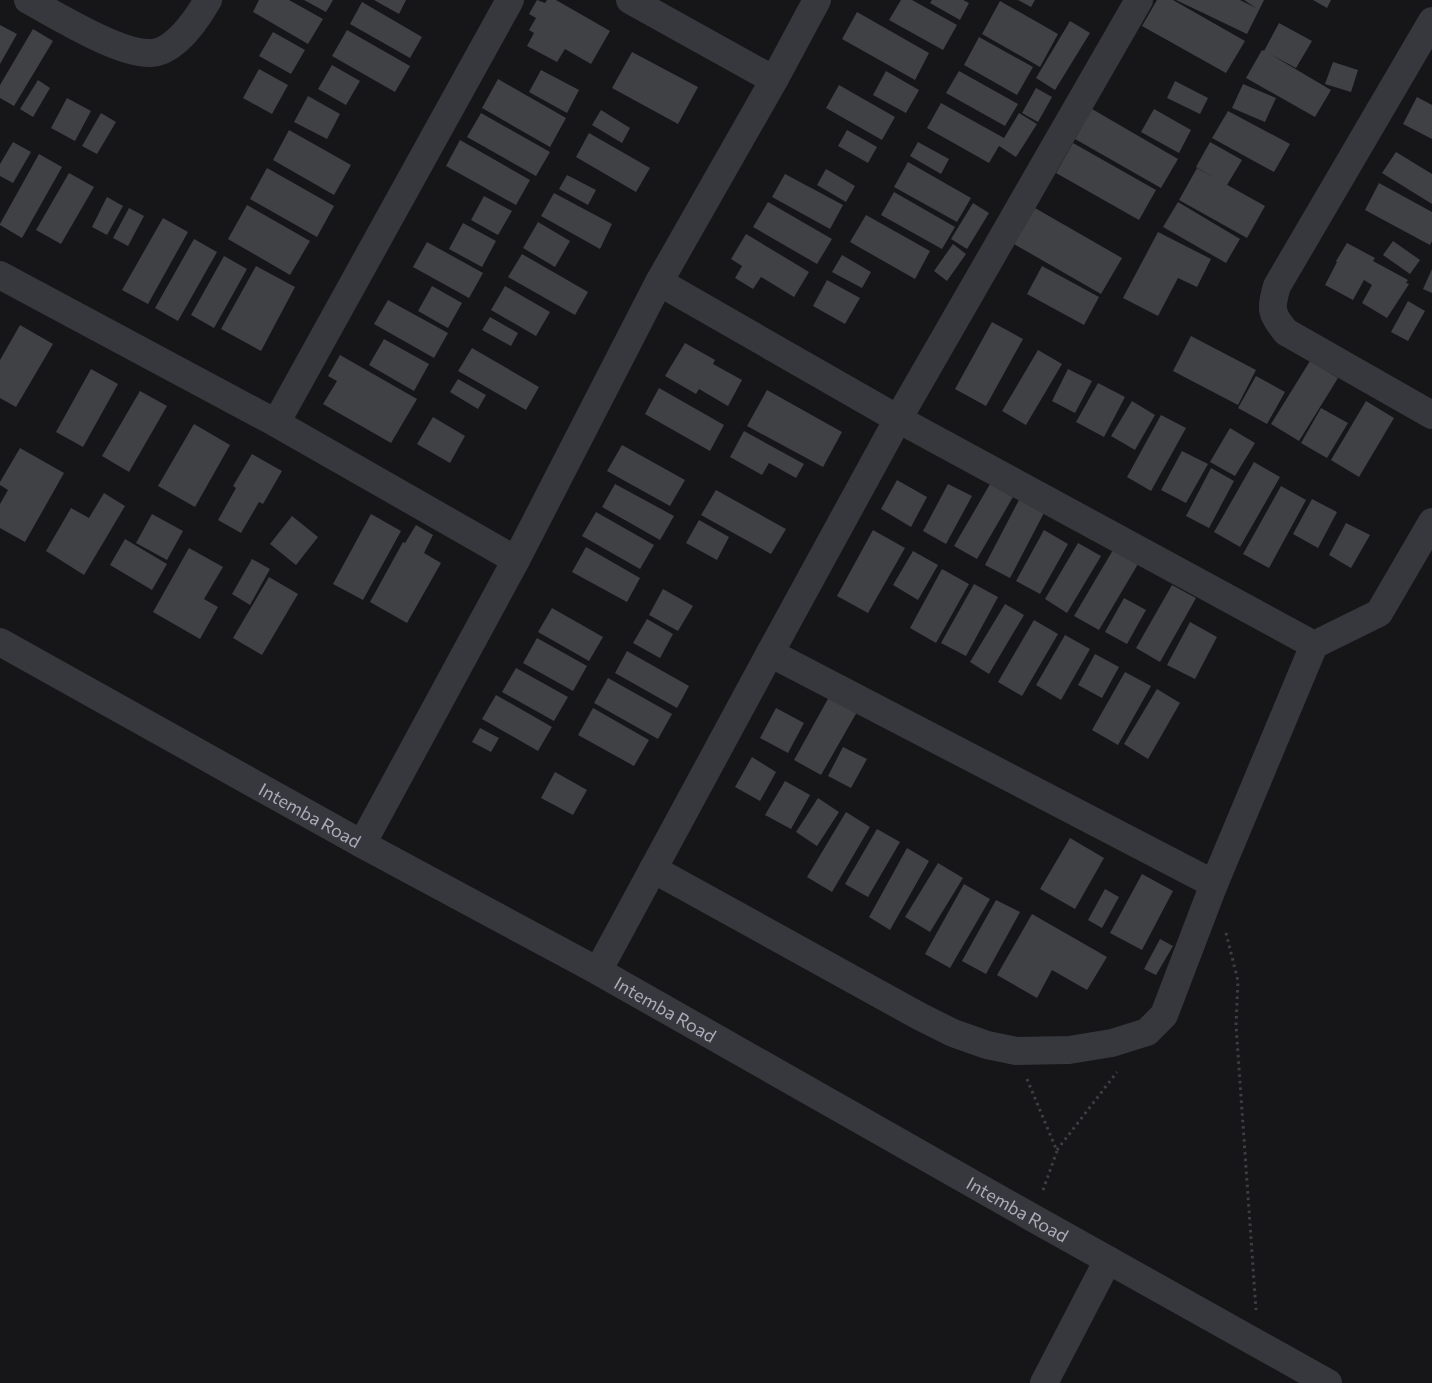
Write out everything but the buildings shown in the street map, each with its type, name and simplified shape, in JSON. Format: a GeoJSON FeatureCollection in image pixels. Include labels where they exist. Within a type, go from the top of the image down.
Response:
{"type":"FeatureCollection","features":[{"type":"Feature","properties":{"kind":"street"},"geometry":{"type":"LineString","coordinates":[[28,0],[114,45],[151,53],[162,50],[176,41],[193,24],[208,0]]}},
{"type":"Feature","properties":{"kind":"street"},"geometry":{"type":"LineString","coordinates":[[276,424],[510,0]]}},
{"type":"Feature","properties":{"kind":"street"},"geometry":{"type":"LineString","coordinates":[[630,0],[774,80]]}},
{"type":"Feature","properties":{"kind":"street"},"geometry":{"type":"LineString","coordinates":[[362,844],[516,560],[659,282],[774,80],[817,0]]}},
{"type":"Feature","properties":{"kind":"street"},"geometry":{"type":"LineString","coordinates":[[598,971],[898,419],[1138,0]]}},
{"type":"Feature","properties":{"kind":"street"},"geometry":{"type":"LineString","coordinates":[[1432,21],[1277,286],[1272,304],[1275,319],[1286,332],[1432,415]]}},
{"type":"Feature","properties":{"kind":"street"},"geometry":{"type":"LineString","coordinates":[[0,275],[276,424],[516,560]]}},
{"type":"Feature","properties":{"kind":"street"},"geometry":{"type":"LineString","coordinates":[[659,282],[898,419],[1314,646]]}},
{"type":"Feature","properties":{"kind":"street"},"geometry":{"type":"LineString","coordinates":[[653,868],[919,1016],[987,1045],[1016,1051],[1069,1050],[1112,1043],[1147,1032],[1164,1015],[1214,884],[1314,646],[1379,613],[1432,522]]}},
{"type":"Feature","properties":{"kind":"street","name":"Intemba Road"},"geometry":{"type":"LineString","coordinates":[[0,642],[362,844],[598,971],[1328,1383]]}},
{"type":"Feature","properties":{"kind":"street"},"geometry":{"type":"LineString","coordinates":[[770,653],[1214,884]]}},
{"type":"Feature","properties":{"kind":"street"},"geometry":{"type":"LineString","coordinates":[[1044,1383],[1108,1260]]}},
{"type":"Feature","properties":{"kind":"path"},"geometry":{"type":"LineString","coordinates":[[1226,932],[1238,981],[1236,1025],[1258,1344]]}},
{"type":"Feature","properties":{"kind":"path"},"geometry":{"type":"LineString","coordinates":[[1016,1051],[1056,1151]]}},
{"type":"Feature","properties":{"kind":"path"},"geometry":{"type":"LineString","coordinates":[[1033,1218],[1056,1151],[1117,1072]]}}]}
